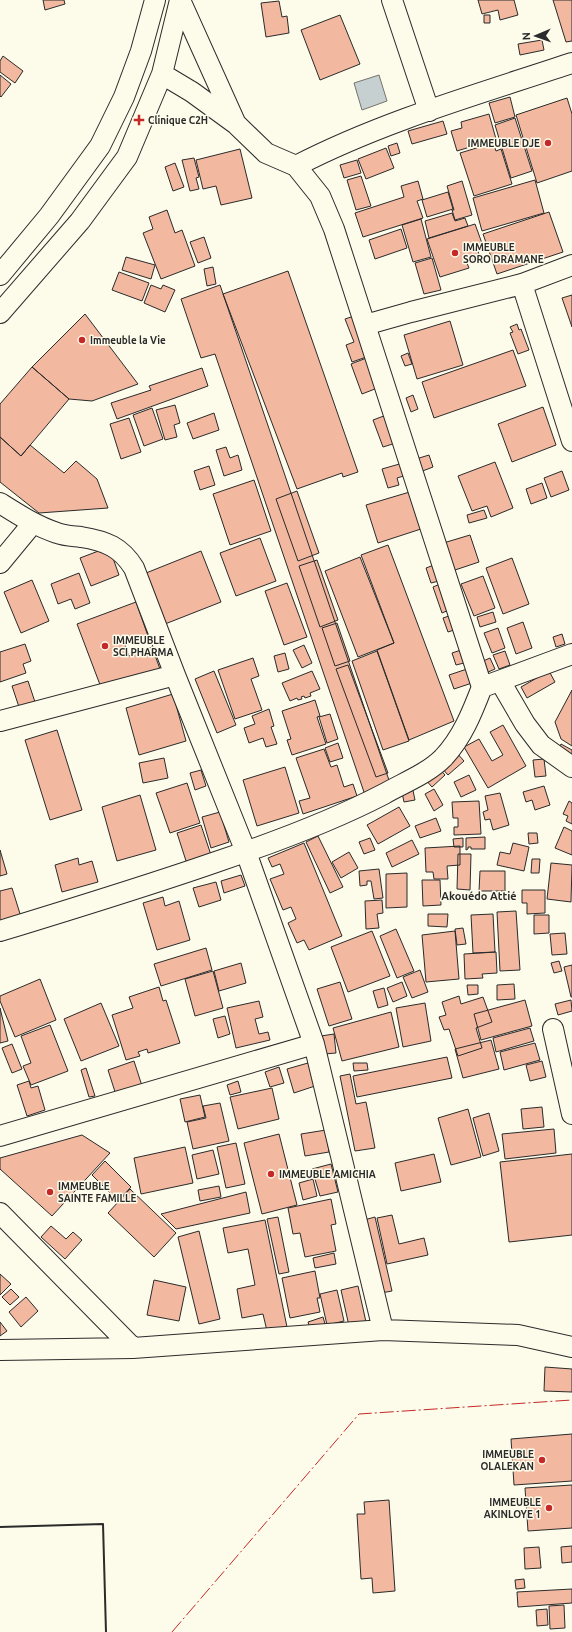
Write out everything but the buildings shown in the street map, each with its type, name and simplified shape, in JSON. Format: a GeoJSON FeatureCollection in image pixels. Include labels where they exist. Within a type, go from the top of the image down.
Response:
{"type":"FeatureCollection","features":[{"type":"Feature","properties":{"kind":"street"},"geometry":{"type":"LineString","coordinates":[[0,275],[49,216],[100,146],[124,97],[141,51],[155,0]]}},
{"type":"Feature","properties":{"kind":"street"},"geometry":{"type":"LineString","coordinates":[[0,313],[80,221],[127,157],[162,74],[180,0]]}},
{"type":"Feature","properties":{"kind":"street"},"geometry":{"type":"LineString","coordinates":[[180,0],[236,124]]}},
{"type":"Feature","properties":{"kind":"street"},"geometry":{"type":"LineString","coordinates":[[392,0],[429,111]]}},
{"type":"Feature","properties":{"kind":"street"},"geometry":{"type":"LineString","coordinates":[[296,166],[338,145],[429,111],[572,64]]}},
{"type":"Feature","properties":{"kind":"street"},"geometry":{"type":"LineString","coordinates":[[162,74],[192,92],[236,124],[266,153],[296,166],[320,196],[334,229],[365,325],[491,684],[541,745],[572,768]]}},
{"type":"Feature","properties":{"kind":"street"},"geometry":{"type":"LineString","coordinates":[[365,325],[522,284],[572,265]]}},
{"type":"Feature","properties":{"kind":"street"},"geometry":{"type":"LineString","coordinates":[[522,284],[572,441]]}},
{"type":"Feature","properties":{"kind":"street"},"geometry":{"type":"LineString","coordinates":[[0,503],[33,524],[59,534],[100,541],[114,546],[127,556],[134,568],[246,852],[314,1044],[384,1330]]}},
{"type":"Feature","properties":{"kind":"street"},"geometry":{"type":"LineString","coordinates":[[0,562],[33,524]]}},
{"type":"Feature","properties":{"kind":"street"},"geometry":{"type":"LineString","coordinates":[[0,932],[141,888],[246,852],[349,812],[424,773],[442,758],[462,733],[473,710],[491,684],[572,654]]}},
{"type":"Feature","properties":{"kind":"street"},"geometry":{"type":"LineString","coordinates":[[0,721],[175,675]]}},
{"type":"Feature","properties":{"kind":"street"},"geometry":{"type":"LineString","coordinates":[[553,1029],[572,1114]]}},
{"type":"Feature","properties":{"kind":"street"},"geometry":{"type":"LineString","coordinates":[[0,1136],[314,1044]]}},
{"type":"Feature","properties":{"kind":"street"},"geometry":{"type":"LineString","coordinates":[[0,1213],[133,1348]]}},
{"type":"Feature","properties":{"kind":"street"},"geometry":{"type":"LineString","coordinates":[[0,1350],[133,1348],[384,1330],[518,1335],[572,1348]]}},
{"type":"Feature","properties":{"kind":"shaded area"},"geometry":{"type":"Polygon","coordinates":[[[379,75],[387,101],[362,110],[354,83],[379,75]]]}},
{"type":"Feature","properties":{"kind":"wall"},"geometry":{"type":"LineString","coordinates":[[0,1527],[103,1524],[106,1632]]}},
{"type":"Feature","properties":{"kind":"power"},"geometry":{"type":"LineString","coordinates":[[172,1632],[359,1414],[572,1400]]}},
{"type":"Feature","properties":{"kind":"place","name":"Clinique C2H"},"geometry":{"type":"Point","coordinates":[139,120]}},
{"type":"Feature","properties":{"kind":"place","name":"IMMEUBLE DJE"},"geometry":{"type":"Point","coordinates":[548,143]}},
{"type":"Feature","properties":{"kind":"place","name":"IMMEUBLE SORO DRAMANE"},"geometry":{"type":"Point","coordinates":[455,253]}},
{"type":"Feature","properties":{"kind":"place","name":"Immeuble la Vie"},"geometry":{"type":"Point","coordinates":[82,340]}},
{"type":"Feature","properties":{"kind":"place","name":"IMMEUBLE SCI PHARMA"},"geometry":{"type":"Point","coordinates":[105,646]}},
{"type":"Feature","properties":{"kind":"place","name":"IMMEUBLE AMICHIA"},"geometry":{"type":"Point","coordinates":[271,1174]}},
{"type":"Feature","properties":{"kind":"place","name":"IMMEUBLE SAINTE FAMILLE"},"geometry":{"type":"Point","coordinates":[50,1192]}},
{"type":"Feature","properties":{"kind":"place","name":"IMMEUBLE OLALEKAN"},"geometry":{"type":"Point","coordinates":[542,1460]}},
{"type":"Feature","properties":{"kind":"place","name":"IMMEUBLE AKINLOYE 1"},"geometry":{"type":"Point","coordinates":[549,1508]}},
{"type":"Feature","properties":{"kind":"district","name":"Akouédo Attié"},"geometry":{"type":"Point","coordinates":[479,896]}}]}
